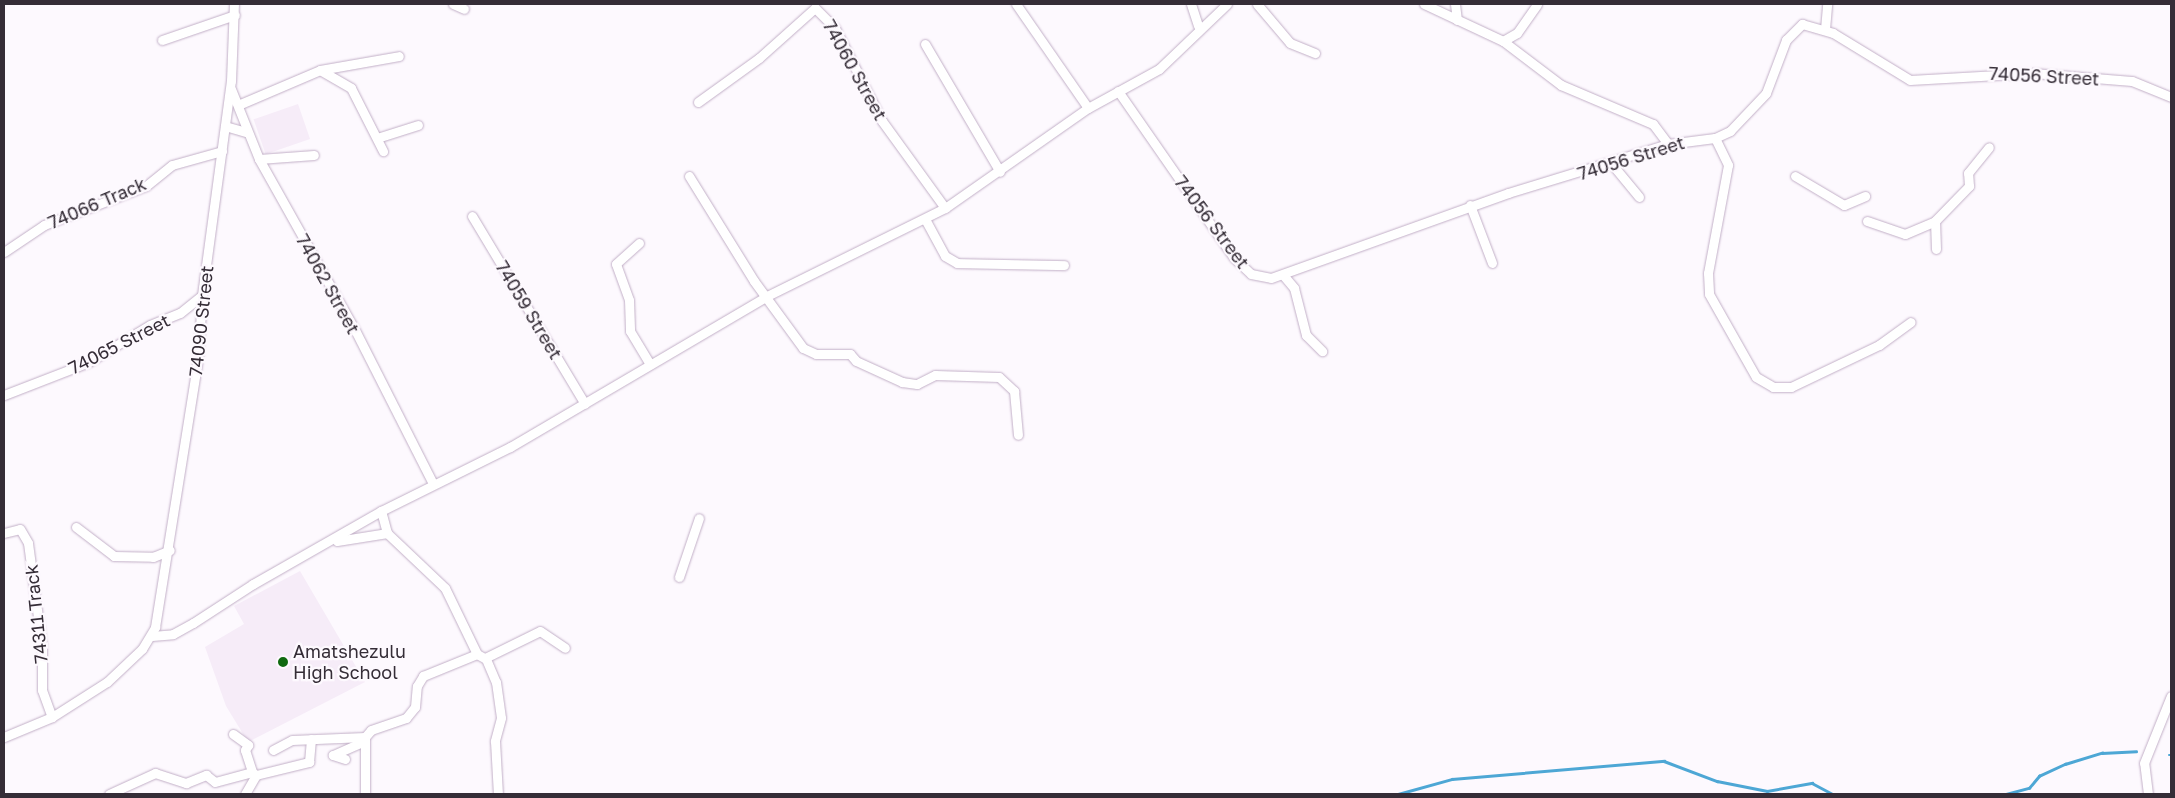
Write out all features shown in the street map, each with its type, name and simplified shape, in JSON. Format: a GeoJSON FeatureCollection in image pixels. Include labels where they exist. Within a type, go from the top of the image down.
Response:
{"type":"FeatureCollection","features":[{"type":"Feature","properties":{"kind":"street","name":"74090 Street"},"geometry":{"type":"LineString","coordinates":[[152,636],[170,550],[198,359],[202,295],[231,81],[234,4]]}},
{"type":"Feature","properties":{"kind":"street"},"geometry":{"type":"LineString","coordinates":[[1016,4],[1088,108]]}},
{"type":"Feature","properties":{"kind":"street"},"geometry":{"type":"LineString","coordinates":[[1191,4],[1198,26]]}},
{"type":"Feature","properties":{"kind":"street"},"geometry":{"type":"LineString","coordinates":[[4,737],[52,717],[107,682],[152,636],[173,634],[253,584],[334,542],[381,511],[510,448],[767,296],[945,208],[1000,172],[1088,108],[1159,69],[1198,26],[1227,4]]}},
{"type":"Feature","properties":{"kind":"street"},"geometry":{"type":"LineString","coordinates":[[1258,4],[1290,43],[1315,53]]}},
{"type":"Feature","properties":{"kind":"street"},"geometry":{"type":"LineString","coordinates":[[1424,4],[1503,41],[1561,85],[1658,127],[1668,144]]}},
{"type":"Feature","properties":{"kind":"street"},"geometry":{"type":"LineString","coordinates":[[1455,4],[1457,20]]}},
{"type":"Feature","properties":{"kind":"street"},"geometry":{"type":"LineString","coordinates":[[1503,41],[1517,33],[1537,4]]}},
{"type":"Feature","properties":{"kind":"street"},"geometry":{"type":"LineString","coordinates":[[1825,29],[1827,4]]}},
{"type":"Feature","properties":{"kind":"street","name":"74060 Street"},"geometry":{"type":"LineString","coordinates":[[698,102],[760,58],[815,6],[834,28],[882,121],[945,208]]}},
{"type":"Feature","properties":{"kind":"street"},"geometry":{"type":"LineString","coordinates":[[162,40],[235,14]]}},
{"type":"Feature","properties":{"kind":"street","name":"74056 Street"},"geometry":{"type":"LineString","coordinates":[[1118,91],[1244,268],[1261,277],[1284,276],[1470,205],[1668,144],[1715,138],[1742,119],[1766,93],[1796,26],[1812,24],[1825,29],[1900,76],[1920,82],[1971,74],[2033,73],[2132,81],[2171,97]]}},
{"type":"Feature","properties":{"kind":"street"},"geometry":{"type":"LineString","coordinates":[[925,44],[1000,172]]}},
{"type":"Feature","properties":{"kind":"street"},"geometry":{"type":"LineString","coordinates":[[238,105],[320,70],[399,56]]}},
{"type":"Feature","properties":{"kind":"street"},"geometry":{"type":"LineString","coordinates":[[320,70],[351,88],[384,150]]}},
{"type":"Feature","properties":{"kind":"street","name":"74062 Street"},"geometry":{"type":"LineString","coordinates":[[231,81],[246,132],[259,160],[354,328],[433,484]]}},
{"type":"Feature","properties":{"kind":"street"},"geometry":{"type":"LineString","coordinates":[[377,138],[418,125]]}},
{"type":"Feature","properties":{"kind":"street"},"geometry":{"type":"LineString","coordinates":[[225,126],[246,132]]}},
{"type":"Feature","properties":{"kind":"street"},"geometry":{"type":"LineString","coordinates":[[1715,138],[1728,165],[1708,273],[1709,294],[1756,377],[1773,386],[1791,387],[1879,346],[1912,322]]}},
{"type":"Feature","properties":{"kind":"street"},"geometry":{"type":"LineString","coordinates":[[1867,221],[1905,234],[1935,221],[1969,186],[1968,173],[1989,148]]}},
{"type":"Feature","properties":{"kind":"street","name":"74066 Track"},"geometry":{"type":"LineString","coordinates":[[4,252],[44,226],[146,186],[172,165],[222,151]]}},
{"type":"Feature","properties":{"kind":"street"},"geometry":{"type":"LineString","coordinates":[[259,160],[314,155]]}},
{"type":"Feature","properties":{"kind":"street"},"geometry":{"type":"LineString","coordinates":[[1611,163],[1639,197]]}},
{"type":"Feature","properties":{"kind":"street"},"geometry":{"type":"LineString","coordinates":[[689,176],[803,348],[816,354],[850,354],[890,380],[917,384],[935,375],[999,377],[1008,381],[1014,391],[1018,435]]}},
{"type":"Feature","properties":{"kind":"street"},"geometry":{"type":"LineString","coordinates":[[1795,176],[1844,205],[1865,196]]}},
{"type":"Feature","properties":{"kind":"street"},"geometry":{"type":"LineString","coordinates":[[1470,205],[1492,263]]}},
{"type":"Feature","properties":{"kind":"street","name":"74059 Street"},"geometry":{"type":"LineString","coordinates":[[472,216],[585,404]]}},
{"type":"Feature","properties":{"kind":"street"},"geometry":{"type":"LineString","coordinates":[[925,219],[945,256],[957,263],[1064,265]]}},
{"type":"Feature","properties":{"kind":"street"},"geometry":{"type":"LineString","coordinates":[[1935,221],[1936,249]]}},
{"type":"Feature","properties":{"kind":"street"},"geometry":{"type":"LineString","coordinates":[[639,243],[616,264],[629,300],[630,331],[650,364]]}},
{"type":"Feature","properties":{"kind":"street"},"geometry":{"type":"LineString","coordinates":[[1284,276],[1294,288],[1306,335],[1322,351]]}},
{"type":"Feature","properties":{"kind":"street","name":"74065 Street"},"geometry":{"type":"LineString","coordinates":[[4,395],[90,362],[150,325],[180,313],[202,295]]}},
{"type":"Feature","properties":{"kind":"street"},"geometry":{"type":"LineString","coordinates":[[381,511],[386,533],[445,588],[481,656],[494,672],[501,718],[495,741],[498,794]]}},
{"type":"Feature","properties":{"kind":"street"},"geometry":{"type":"LineString","coordinates":[[679,577],[699,518]]}},
{"type":"Feature","properties":{"kind":"street"},"geometry":{"type":"LineString","coordinates":[[76,527],[114,556],[153,557],[170,550]]}},
{"type":"Feature","properties":{"kind":"street","name":"74311 Track"},"geometry":{"type":"LineString","coordinates":[[4,533],[20,529],[28,543],[42,646],[42,690],[52,717]]}},
{"type":"Feature","properties":{"kind":"street"},"geometry":{"type":"LineString","coordinates":[[334,542],[386,533]]}},
{"type":"Feature","properties":{"kind":"street"},"geometry":{"type":"LineString","coordinates":[[345,759],[333,755],[365,739],[371,730],[406,718],[417,699],[423,676],[481,656],[540,631],[565,648]]}},
{"type":"Feature","properties":{"kind":"street"},"geometry":{"type":"LineString","coordinates":[[2148,794],[2144,763],[2171,696]]}},
{"type":"Feature","properties":{"kind":"street"},"geometry":{"type":"LineString","coordinates":[[233,734],[248,744],[245,750],[254,773],[245,794]]}},
{"type":"Feature","properties":{"kind":"street"},"geometry":{"type":"LineString","coordinates":[[109,794],[155,773],[186,783],[206,775],[215,782],[308,762],[311,739]]}},
{"type":"Feature","properties":{"kind":"street"},"geometry":{"type":"LineString","coordinates":[[273,750],[292,740],[365,739]]}},
{"type":"Feature","properties":{"kind":"street"},"geometry":{"type":"LineString","coordinates":[[363,791],[365,739]]}},
{"type":"Feature","properties":{"kind":"shaded area"},"geometry":{"type":"Polygon","coordinates":[[[298,104],[310,139],[266,154],[254,119],[298,104]]]}},
{"type":"Feature","properties":{"kind":"shaded area","name":"Amatshezulu High School"},"geometry":{"type":"Polygon","coordinates":[[[300,571],[365,682],[248,742],[226,706],[205,647],[244,624],[234,606],[300,571]]]}},
{"type":"Feature","properties":{"kind":"waterway"},"geometry":{"type":"LineString","coordinates":[[2006,794],[2029,788],[2039,776],[2065,764],[2102,753],[2136,751]]}},
{"type":"Feature","properties":{"kind":"waterway"},"geometry":{"type":"LineString","coordinates":[[1398,794],[1452,779],[1664,761],[1717,781],[1767,791],[1812,783],[1833,794]]}},
{"type":"Feature","properties":{"kind":"place","name":"Amatshezulu High School"},"geometry":{"type":"Point","coordinates":[283,662]}}]}
